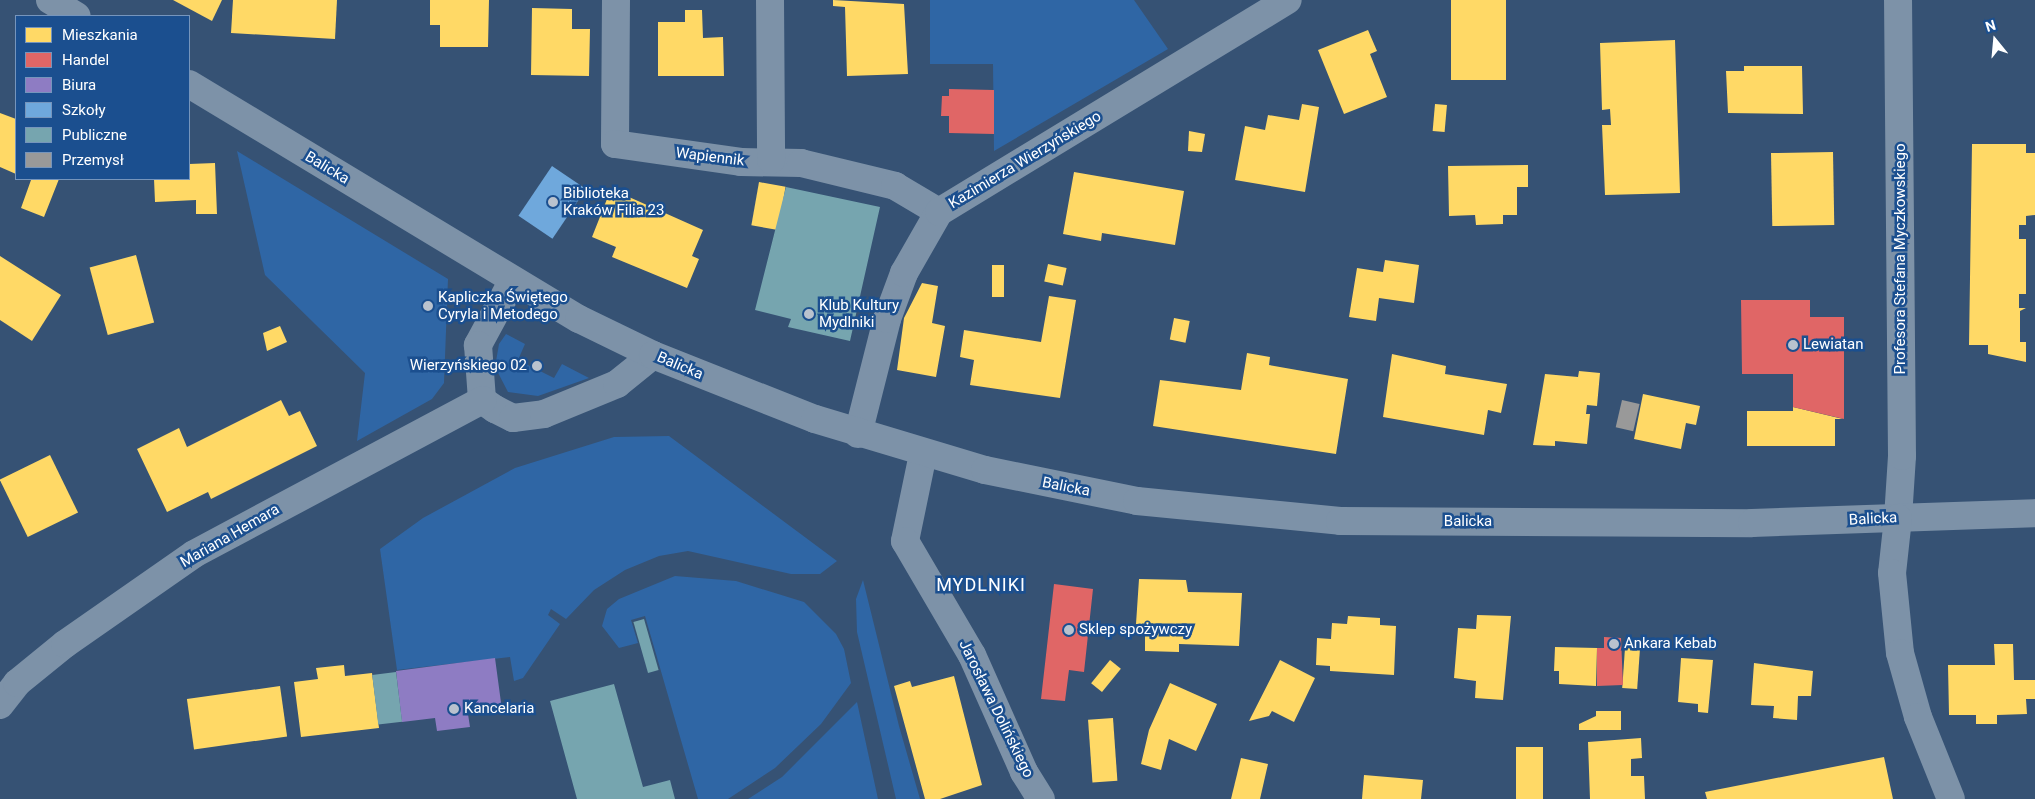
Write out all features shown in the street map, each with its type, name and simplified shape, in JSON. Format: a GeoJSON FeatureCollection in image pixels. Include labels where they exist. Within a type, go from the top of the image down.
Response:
{"type":"FeatureCollection","features":[{"type":"Feature","properties":{"kind":"street"},"geometry":{"type":"LineString","coordinates":[[50,0],[75,15]]}},
{"type":"Feature","properties":{"kind":"street","name":"Wapiennik"},"geometry":{"type":"LineString","coordinates":[[616,0],[615,144],[741,162],[771,160],[895,186],[938,212]]}},
{"type":"Feature","properties":{"kind":"street"},"geometry":{"type":"LineString","coordinates":[[770,0],[771,160]]}},
{"type":"Feature","properties":{"kind":"street","name":"Kazimierza Wierzyńskiego"},"geometry":{"type":"LineString","coordinates":[[858,434],[890,310],[920,240],[938,212],[1288,0]]}},
{"type":"Feature","properties":{"kind":"street","name":"Profesora Stefana Myczkowskiego"},"geometry":{"type":"LineString","coordinates":[[1898,0],[1902,456],[1892,573],[1900,653],[1918,717],[1951,799]]}},
{"type":"Feature","properties":{"kind":"street","name":"Balicka"},"geometry":{"type":"LineString","coordinates":[[190,85],[512,282],[653,355],[858,434],[923,454],[1137,501],[1340,521],[1752,523],[2035,514]]}},
{"type":"Feature","properties":{"kind":"street"},"geometry":{"type":"LineString","coordinates":[[512,282],[478,345],[482,400],[513,418],[544,414],[617,384],[653,355]]}},
{"type":"Feature","properties":{"kind":"street","name":"Mariana Hemara"},"geometry":{"type":"LineString","coordinates":[[0,704],[17,682],[65,644],[194,554],[482,400]]}},
{"type":"Feature","properties":{"kind":"street","name":"Jarosława Dolińskiego"},"geometry":{"type":"LineString","coordinates":[[923,454],[905,541],[972,654],[1024,772],[1041,799]]}},
{"type":"Feature","properties":{"kind":"shaded area"},"geometry":{"type":"Polygon","coordinates":[[[930,0],[1134,0],[1168,49],[994,151],[993,64],[930,64],[930,0]]]}},
{"type":"Feature","properties":{"kind":"shaded area"},"geometry":{"type":"Polygon","coordinates":[[[237,151],[448,279],[444,383],[432,399],[357,441],[365,373],[265,275],[237,151]]]}},
{"type":"Feature","properties":{"kind":"shaded area"},"geometry":{"type":"Polygon","coordinates":[[[506,334],[525,344],[518,360],[554,378],[562,364],[589,378],[538,396],[508,392],[495,367],[499,344],[506,334]]]}},
{"type":"Feature","properties":{"kind":"shaded area"},"geometry":{"type":"Polygon","coordinates":[[[669,436],[837,561],[820,574],[791,574],[688,551],[659,556],[625,570],[594,590],[566,619],[551,609],[548,615],[560,624],[523,678],[514,681],[510,657],[397,670],[380,549],[423,518],[515,468],[614,437],[669,436]]]}},
{"type":"Feature","properties":{"kind":"shaded area"},"geometry":{"type":"Polygon","coordinates":[[[675,576],[736,581],[804,602],[836,634],[844,649],[851,683],[821,724],[775,768],[728,799],[698,799],[645,616],[631,620],[638,643],[619,648],[602,626],[607,609],[619,599],[675,576]]]}},
{"type":"Feature","properties":{"kind":"shaded area"},"geometry":{"type":"Polygon","coordinates":[[[863,580],[899,726],[920,799],[896,799],[857,632],[856,599],[863,580]]]}},
{"type":"Feature","properties":{"kind":"shaded area"},"geometry":{"type":"Polygon","coordinates":[[[857,702],[878,799],[748,799],[782,777],[857,702]]]}},
{"type":"Feature","properties":{"kind":"building: Mieszkania"},"geometry":{"type":"Polygon","coordinates":[[[173,0],[222,0],[212,21],[173,0]]]}},
{"type":"Feature","properties":{"kind":"building: Mieszkania"},"geometry":{"type":"Polygon","coordinates":[[[233,0],[337,0],[335,39],[231,33],[233,0]]]}},
{"type":"Feature","properties":{"kind":"building: Mieszkania"},"geometry":{"type":"Polygon","coordinates":[[[430,0],[489,0],[488,47],[440,47],[440,25],[430,25],[430,0]]]}},
{"type":"Feature","properties":{"kind":"building: Mieszkania"},"geometry":{"type":"Polygon","coordinates":[[[833,0],[904,4],[908,74],[847,76],[845,7],[833,6],[833,0]]]}},
{"type":"Feature","properties":{"kind":"building: Mieszkania"},"geometry":{"type":"Polygon","coordinates":[[[1451,0],[1506,0],[1506,80],[1451,80],[1451,0]]]}},
{"type":"Feature","properties":{"kind":"building: Mieszkania"},"geometry":{"type":"Polygon","coordinates":[[[532,8],[572,9],[572,29],[590,29],[589,76],[531,75],[532,8]]]}},
{"type":"Feature","properties":{"kind":"building: Mieszkania"},"geometry":{"type":"Polygon","coordinates":[[[685,10],[702,10],[703,38],[723,37],[724,76],[658,76],[658,22],[685,22],[685,10]]]}},
{"type":"Feature","properties":{"kind":"building: Mieszkania"},"geometry":{"type":"Polygon","coordinates":[[[1368,30],[1377,51],[1370,54],[1387,97],[1344,114],[1318,50],[1368,30]]]}},
{"type":"Feature","properties":{"kind":"building: Mieszkania"},"geometry":{"type":"Polygon","coordinates":[[[1675,40],[1680,193],[1605,195],[1602,125],[1611,125],[1610,109],[1602,110],[1600,43],[1675,40]]]}},
{"type":"Feature","properties":{"kind":"building: Mieszkania"},"geometry":{"type":"Polygon","coordinates":[[[1744,66],[1802,66],[1803,114],[1728,113],[1726,71],[1744,71],[1744,66]]]}},
{"type":"Feature","properties":{"kind":"building: Mieszkania"},"geometry":{"type":"Polygon","coordinates":[[[1302,104],[1319,107],[1305,192],[1235,180],[1245,126],[1265,130],[1268,115],[1299,120],[1302,104]]]}},
{"type":"Feature","properties":{"kind":"building: Mieszkania"},"geometry":{"type":"Polygon","coordinates":[[[1435,104],[1447,105],[1445,132],[1433,131],[1435,104]]]}},
{"type":"Feature","properties":{"kind":"building: Mieszkania"},"geometry":{"type":"Polygon","coordinates":[[[0,113],[15,119],[15,174],[0,167],[0,113]]]}},
{"type":"Feature","properties":{"kind":"building: Mieszkania"},"geometry":{"type":"Polygon","coordinates":[[[1189,131],[1205,134],[1202,152],[1188,151],[1189,131]]]}},
{"type":"Feature","properties":{"kind":"building: Mieszkania"},"geometry":{"type":"Polygon","coordinates":[[[1972,144],[2026,144],[2026,153],[2035,153],[2035,215],[2026,216],[2026,225],[2019,225],[2019,239],[2026,239],[2026,294],[2019,294],[2019,308],[2026,308],[2020,311],[2020,342],[2026,342],[2026,362],[1988,354],[1988,345],[1969,345],[1972,144]]]}},
{"type":"Feature","properties":{"kind":"building: Mieszkania"},"geometry":{"type":"Polygon","coordinates":[[[1833,152],[1834,225],[1772,226],[1771,153],[1833,152]]]}},
{"type":"Feature","properties":{"kind":"building: Mieszkania"},"geometry":{"type":"Polygon","coordinates":[[[215,163],[217,214],[196,214],[196,200],[155,202],[154,180],[190,180],[190,164],[215,163]]]}},
{"type":"Feature","properties":{"kind":"building: Mieszkania"},"geometry":{"type":"Polygon","coordinates":[[[1528,165],[1528,187],[1517,187],[1517,215],[1503,215],[1503,224],[1476,225],[1475,215],[1449,216],[1448,166],[1528,165]]]}},
{"type":"Feature","properties":{"kind":"building: Mieszkania"},"geometry":{"type":"Polygon","coordinates":[[[1074,172],[1184,191],[1175,245],[1102,233],[1101,241],[1063,234],[1074,172]]]}},
{"type":"Feature","properties":{"kind":"building: Mieszkania"},"geometry":{"type":"Polygon","coordinates":[[[31,180],[59,180],[44,217],[21,208],[31,180]]]}},
{"type":"Feature","properties":{"kind":"building: Mieszkania"},"geometry":{"type":"Polygon","coordinates":[[[759,182],[786,187],[778,230],[751,225],[759,182]]]}},
{"type":"Feature","properties":{"kind":"building: Mieszkania"},"geometry":{"type":"Polygon","coordinates":[[[611,189],[703,230],[692,256],[699,259],[687,288],[612,257],[616,247],[592,237],[611,189]]]}},
{"type":"Feature","properties":{"kind":"building: Mieszkania"},"geometry":{"type":"Polygon","coordinates":[[[136,255],[154,323],[108,335],[90,267],[136,255]]]}},
{"type":"Feature","properties":{"kind":"building: Mieszkania"},"geometry":{"type":"Polygon","coordinates":[[[0,256],[61,295],[32,341],[0,320],[0,256]]]}},
{"type":"Feature","properties":{"kind":"building: Mieszkania"},"geometry":{"type":"Polygon","coordinates":[[[1385,260],[1419,265],[1414,303],[1379,298],[1376,321],[1349,317],[1357,268],[1383,272],[1385,260]]]}},
{"type":"Feature","properties":{"kind":"building: Mieszkania"},"geometry":{"type":"Polygon","coordinates":[[[1048,264],[1067,268],[1063,286],[1044,282],[1048,264]]]}},
{"type":"Feature","properties":{"kind":"building: Mieszkania"},"geometry":{"type":"Polygon","coordinates":[[[992,265],[1004,265],[1004,297],[992,297],[992,265]]]}},
{"type":"Feature","properties":{"kind":"building: Mieszkania"},"geometry":{"type":"Polygon","coordinates":[[[922,283],[938,286],[932,323],[945,326],[936,377],[897,370],[904,318],[922,283]]]}},
{"type":"Feature","properties":{"kind":"building: Mieszkania"},"geometry":{"type":"Polygon","coordinates":[[[1049,296],[1076,300],[1060,398],[970,385],[974,360],[960,357],[964,330],[1041,342],[1049,296]]]}},
{"type":"Feature","properties":{"kind":"building: Mieszkania"},"geometry":{"type":"Polygon","coordinates":[[[1174,318],[1190,321],[1186,343],[1170,340],[1174,318]]]}},
{"type":"Feature","properties":{"kind":"building: Mieszkania"},"geometry":{"type":"Polygon","coordinates":[[[280,326],[287,342],[267,351],[263,333],[280,326]]]}},
{"type":"Feature","properties":{"kind":"building: Mieszkania"},"geometry":{"type":"Polygon","coordinates":[[[1247,353],[1270,357],[1269,365],[1348,379],[1336,454],[1153,426],[1160,380],[1241,390],[1247,353]]]}},
{"type":"Feature","properties":{"kind":"building: Mieszkania"},"geometry":{"type":"Polygon","coordinates":[[[1392,354],[1446,366],[1445,374],[1507,384],[1501,413],[1488,410],[1484,435],[1383,417],[1392,354]]]}},
{"type":"Feature","properties":{"kind":"building: Mieszkania"},"geometry":{"type":"Polygon","coordinates":[[[1579,371],[1600,373],[1597,406],[1587,405],[1586,414],[1590,414],[1587,444],[1555,441],[1555,446],[1533,445],[1545,374],[1578,377],[1579,371]]]}},
{"type":"Feature","properties":{"kind":"building: Mieszkania"},"geometry":{"type":"Polygon","coordinates":[[[1643,394],[1700,406],[1696,425],[1686,423],[1681,449],[1634,439],[1643,394]]]}},
{"type":"Feature","properties":{"kind":"building: Mieszkania"},"geometry":{"type":"Polygon","coordinates":[[[281,400],[289,416],[300,411],[317,446],[211,499],[208,492],[167,512],[137,449],[179,428],[187,447],[281,400]]]}},
{"type":"Feature","properties":{"kind":"building: Mieszkania"},"geometry":{"type":"Polygon","coordinates":[[[1793,407],[1843,419],[1835,419],[1835,446],[1747,446],[1747,411],[1793,411],[1793,407]]]}},
{"type":"Feature","properties":{"kind":"building: Mieszkania"},"geometry":{"type":"Polygon","coordinates":[[[50,455],[78,513],[28,537],[0,479],[50,455]]]}},
{"type":"Feature","properties":{"kind":"building: Mieszkania"},"geometry":{"type":"Polygon","coordinates":[[[1139,579],[1186,580],[1188,592],[1242,593],[1239,646],[1179,644],[1179,652],[1145,651],[1145,625],[1136,624],[1139,579]]]}},
{"type":"Feature","properties":{"kind":"building: Mieszkania"},"geometry":{"type":"Polygon","coordinates":[[[1477,615],[1511,616],[1503,700],[1475,698],[1476,681],[1454,678],[1458,628],[1476,629],[1477,615]]]}},
{"type":"Feature","properties":{"kind":"building: Mieszkania"},"geometry":{"type":"Polygon","coordinates":[[[1348,616],[1380,618],[1380,625],[1396,626],[1394,675],[1330,671],[1330,666],[1316,665],[1317,638],[1331,639],[1332,623],[1347,624],[1348,616]]]}},
{"type":"Feature","properties":{"kind":"building: Mieszkania"},"geometry":{"type":"Polygon","coordinates":[[[1994,644],[2013,644],[2014,680],[2035,680],[2035,699],[2026,699],[2027,714],[1997,715],[1997,724],[1976,724],[1976,715],[1949,715],[1948,665],[1995,665],[1994,644]]]}},
{"type":"Feature","properties":{"kind":"building: Mieszkania"},"geometry":{"type":"Polygon","coordinates":[[[1555,647],[1597,648],[1596,686],[1559,684],[1559,671],[1554,671],[1555,647]]]}},
{"type":"Feature","properties":{"kind":"building: Mieszkania"},"geometry":{"type":"Polygon","coordinates":[[[1625,648],[1640,649],[1637,689],[1622,688],[1625,648]]]}},
{"type":"Feature","properties":{"kind":"building: Mieszkania"},"geometry":{"type":"Polygon","coordinates":[[[1681,658],[1713,660],[1708,713],[1698,712],[1698,704],[1678,702],[1681,658]]]}},
{"type":"Feature","properties":{"kind":"building: Mieszkania"},"geometry":{"type":"Polygon","coordinates":[[[1110,660],[1121,669],[1102,692],[1091,683],[1110,660]]]}},
{"type":"Feature","properties":{"kind":"building: Mieszkania"},"geometry":{"type":"Polygon","coordinates":[[[1280,660],[1315,678],[1294,722],[1272,711],[1269,716],[1249,721],[1280,660]]]}},
{"type":"Feature","properties":{"kind":"building: Mieszkania"},"geometry":{"type":"Polygon","coordinates":[[[1754,663],[1813,671],[1811,696],[1798,696],[1797,720],[1773,718],[1774,706],[1751,705],[1754,663]]]}},
{"type":"Feature","properties":{"kind":"building: Mieszkania"},"geometry":{"type":"Polygon","coordinates":[[[344,665],[345,676],[372,673],[379,728],[301,737],[294,682],[318,679],[316,668],[344,665]]]}},
{"type":"Feature","properties":{"kind":"building: Mieszkania"},"geometry":{"type":"Polygon","coordinates":[[[954,676],[982,785],[940,799],[925,799],[894,686],[910,681],[912,687],[954,676]]]}},
{"type":"Feature","properties":{"kind":"building: Mieszkania"},"geometry":{"type":"Polygon","coordinates":[[[1170,683],[1217,704],[1196,751],[1169,739],[1161,770],[1141,764],[1149,730],[1170,683]]]}},
{"type":"Feature","properties":{"kind":"building: Mieszkania"},"geometry":{"type":"Polygon","coordinates":[[[280,686],[287,737],[194,750],[187,699],[280,686]]]}},
{"type":"Feature","properties":{"kind":"building: Mieszkania"},"geometry":{"type":"Polygon","coordinates":[[[1596,711],[1621,711],[1621,730],[1579,730],[1579,724],[1596,716],[1596,711]]]}},
{"type":"Feature","properties":{"kind":"building: Mieszkania"},"geometry":{"type":"Polygon","coordinates":[[[1113,718],[1117,781],[1092,783],[1088,720],[1113,718]]]}},
{"type":"Feature","properties":{"kind":"building: Mieszkania"},"geometry":{"type":"Polygon","coordinates":[[[1641,738],[1642,758],[1631,759],[1631,776],[1644,776],[1645,799],[1590,799],[1588,742],[1641,738]]]}},
{"type":"Feature","properties":{"kind":"building: Mieszkania"},"geometry":{"type":"Polygon","coordinates":[[[1516,747],[1543,747],[1543,799],[1516,799],[1516,747]]]}},
{"type":"Feature","properties":{"kind":"building: Mieszkania"},"geometry":{"type":"Polygon","coordinates":[[[1884,757],[1893,799],[1707,799],[1705,792],[1884,757]]]}},
{"type":"Feature","properties":{"kind":"building: Mieszkania"},"geometry":{"type":"Polygon","coordinates":[[[1241,758],[1268,764],[1260,799],[1231,799],[1241,758]]]}},
{"type":"Feature","properties":{"kind":"building: Mieszkania"},"geometry":{"type":"Polygon","coordinates":[[[1364,775],[1423,780],[1421,799],[1362,799],[1364,775]]]}},
{"type":"Feature","properties":{"kind":"building: Handel"},"geometry":{"type":"Polygon","coordinates":[[[949,89],[994,90],[994,134],[949,133],[949,116],[941,116],[942,96],[949,96],[949,89]]]}},
{"type":"Feature","properties":{"kind":"building: Handel","name":"Lewiatan"},"geometry":{"type":"Polygon","coordinates":[[[1741,300],[1810,300],[1810,317],[1844,317],[1844,419],[1793,407],[1793,374],[1742,374],[1741,300]]]}},
{"type":"Feature","properties":{"kind":"building: Handel","name":"Sklep spożywczy"},"geometry":{"type":"Polygon","coordinates":[[[1054,584],[1093,589],[1084,672],[1069,670],[1065,701],[1041,699],[1054,584]]]}},
{"type":"Feature","properties":{"kind":"building: Handel"},"geometry":{"type":"Polygon","coordinates":[[[1604,637],[1621,638],[1623,685],[1597,686],[1597,648],[1604,648],[1604,637]]]}},
{"type":"Feature","properties":{"kind":"building: Biura"},"geometry":{"type":"Polygon","coordinates":[[[495,658],[502,710],[468,714],[470,727],[437,731],[435,718],[402,722],[396,671],[495,658]]]}},
{"type":"Feature","properties":{"kind":"building: Szkoły","name":"Biblioteka Kraków Filia 23"},"geometry":{"type":"Polygon","coordinates":[[[552,166],[586,189],[552,239],[518,216],[552,166]]]}},
{"type":"Feature","properties":{"kind":"building: Publiczne"},"geometry":{"type":"Polygon","coordinates":[[[786,187],[880,207],[850,341],[788,327],[791,319],[755,310],[786,187]]]}},
{"type":"Feature","properties":{"kind":"building: Publiczne"},"geometry":{"type":"Polygon","coordinates":[[[644,619],[659,670],[648,673],[633,622],[644,619]]]}},
{"type":"Feature","properties":{"kind":"building: Publiczne"},"geometry":{"type":"Polygon","coordinates":[[[396,672],[402,722],[378,725],[372,675],[396,672]]]}},
{"type":"Feature","properties":{"kind":"building: Publiczne"},"geometry":{"type":"Polygon","coordinates":[[[614,684],[643,787],[670,780],[675,799],[577,799],[550,701],[614,684]]]}},
{"type":"Feature","properties":{"kind":"building: Przemysł"},"geometry":{"type":"Polygon","coordinates":[[[1622,400],[1640,404],[1633,431],[1616,427],[1622,400]]]}},
{"type":"Feature","properties":{"kind":"place","name":"Biblioteka Kraków Filia 23"},"geometry":{"type":"Point","coordinates":[553,202]}},
{"type":"Feature","properties":{"kind":"place","name":"Kapliczka Świętego Cyryla i Metodego"},"geometry":{"type":"Point","coordinates":[428,306]}},
{"type":"Feature","properties":{"kind":"place","name":"Klub Kultury Mydlniki"},"geometry":{"type":"Point","coordinates":[809,314]}},
{"type":"Feature","properties":{"kind":"place","name":"Lewiatan"},"geometry":{"type":"Point","coordinates":[1793,345]}},
{"type":"Feature","properties":{"kind":"place","name":"Wierzyńskiego 02"},"geometry":{"type":"Point","coordinates":[537,366]}},
{"type":"Feature","properties":{"kind":"place","name":"Sklep spożywczy"},"geometry":{"type":"Point","coordinates":[1069,630]}},
{"type":"Feature","properties":{"kind":"place","name":"Ankara Kebab"},"geometry":{"type":"Point","coordinates":[1614,644]}},
{"type":"Feature","properties":{"kind":"place","name":"Kancelaria"},"geometry":{"type":"Point","coordinates":[454,709]}},
{"type":"Feature","properties":{"kind":"district","name":"MYDLNIKI"},"geometry":{"type":"Point","coordinates":[981,585]}}]}
